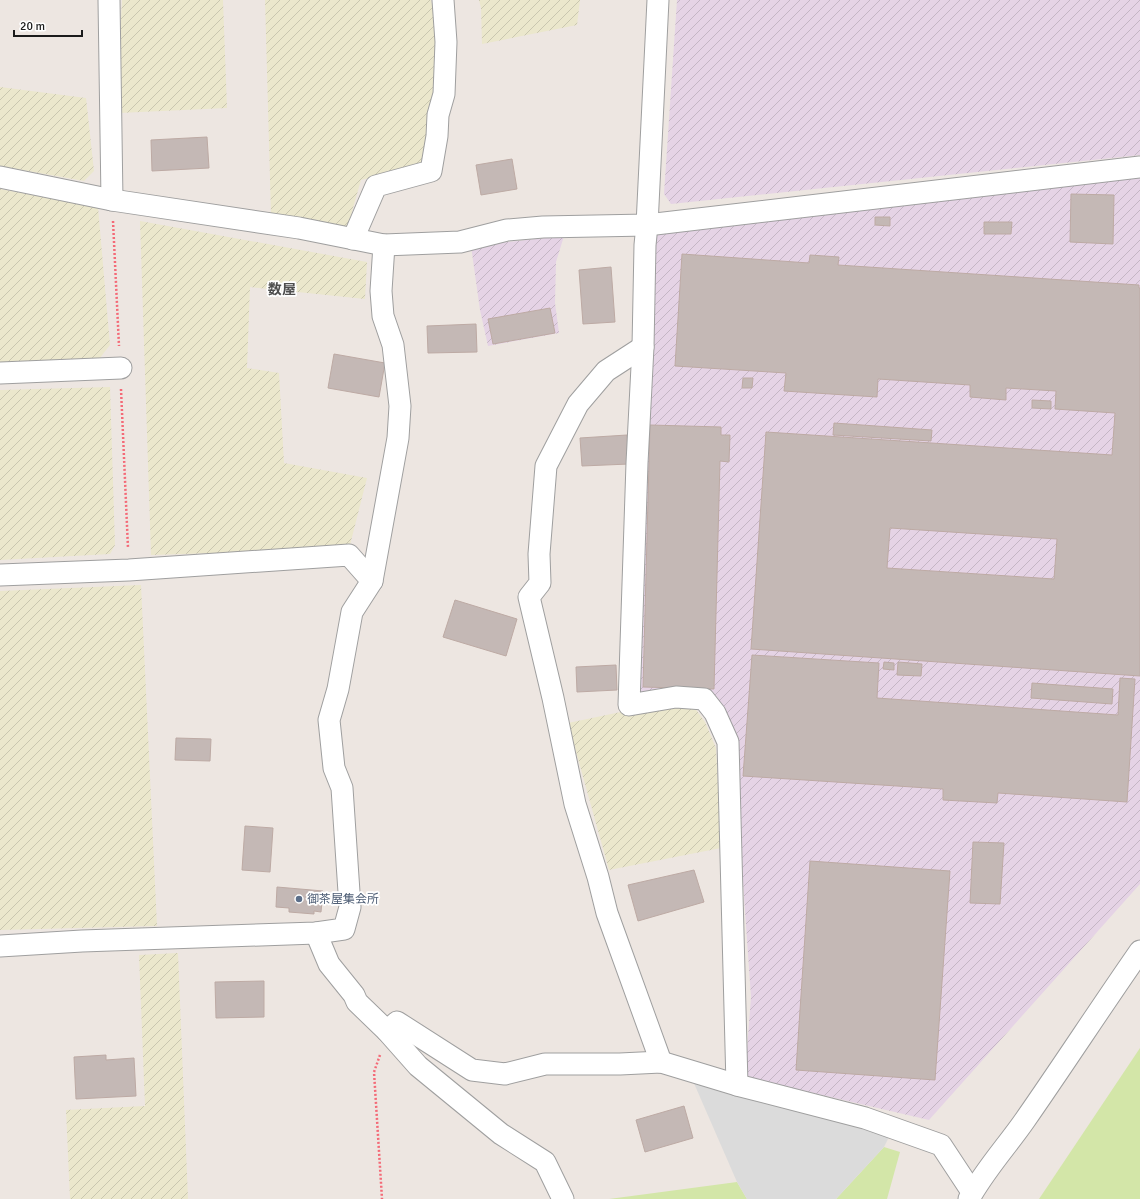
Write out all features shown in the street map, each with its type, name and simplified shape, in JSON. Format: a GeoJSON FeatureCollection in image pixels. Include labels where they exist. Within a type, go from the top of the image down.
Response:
{"type":"FeatureCollection","features":[{"type":"Feature","properties":{"kind":"street"},"geometry":{"type":"LineString","coordinates":[[109,0],[112,200]]}},
{"type":"Feature","properties":{"kind":"street"},"geometry":{"type":"LineString","coordinates":[[353,239],[376,186],[431,171],[437,136],[438,115],[444,94],[446,42],[443,0]]}},
{"type":"Feature","properties":{"kind":"street"},"geometry":{"type":"LineString","coordinates":[[658,0],[645,244],[643,347],[636,471],[629,705],[676,697],[704,699],[715,712],[728,742],[737,1085]]}},
{"type":"Feature","properties":{"kind":"street"},"geometry":{"type":"LineString","coordinates":[[0,177],[112,200],[298,228],[384,245],[460,242],[507,230],[543,227],[647,225],[1140,167]]}},
{"type":"Feature","properties":{"kind":"street"},"geometry":{"type":"LineString","coordinates":[[0,946],[82,941],[316,933],[344,929],[350,908],[342,788],[334,768],[329,720],[338,689],[352,612],[372,581],[398,438],[400,406],[393,345],[384,316],[381,291],[384,245]]}},
{"type":"Feature","properties":{"kind":"street"},"geometry":{"type":"LineString","coordinates":[[643,347],[606,372],[578,404],[546,466],[540,539],[540,583],[528,597],[553,698],[575,804],[598,877],[607,913],[661,1062]]}},
{"type":"Feature","properties":{"kind":"street"},"geometry":{"type":"LineString","coordinates":[[0,373],[121,368]]}},
{"type":"Feature","properties":{"kind":"street"},"geometry":{"type":"LineString","coordinates":[[0,575],[129,570],[350,555],[372,581]]}},
{"type":"Feature","properties":{"kind":"street"},"geometry":{"type":"LineString","coordinates":[[316,933],[329,964],[354,995],[356,1002],[387,1031],[418,1066],[501,1134],[546,1162],[563,1199]]}},
{"type":"Feature","properties":{"kind":"street"},"geometry":{"type":"LineString","coordinates":[[387,1031],[397,1022],[472,1070],[505,1074],[545,1064],[620,1064],[661,1062],[737,1085],[865,1118],[941,1145],[970,1195],[1023,1123],[1140,951]]}},
{"type":"Feature","properties":{"kind":"path"},"geometry":{"type":"LineString","coordinates":[[382,1199],[374,1072],[387,1031]]}},
{"type":"Feature","properties":{"kind":"shaded area"},"geometry":{"type":"Polygon","coordinates":[[[122,0],[223,0],[227,108],[119,113],[119,55],[122,0]]]}},
{"type":"Feature","properties":{"kind":"shaded area"},"geometry":{"type":"Polygon","coordinates":[[[265,0],[431,0],[434,14],[438,70],[427,164],[361,180],[347,229],[271,215],[265,0]]]}},
{"type":"Feature","properties":{"kind":"shaded area"},"geometry":{"type":"Polygon","coordinates":[[[479,0],[580,0],[577,25],[482,44],[481,8],[479,0]]]}},
{"type":"Feature","properties":{"kind":"shaded area"},"geometry":{"type":"Polygon","coordinates":[[[677,0],[1140,0],[1140,155],[671,204],[664,194],[677,0]]]}},
{"type":"Feature","properties":{"kind":"shaded area"},"geometry":{"type":"Polygon","coordinates":[[[0,87],[86,98],[94,171],[84,181],[0,166],[0,87]]]}},
{"type":"Feature","properties":{"kind":"shaded area"},"geometry":{"type":"Polygon","coordinates":[[[1140,177],[1140,884],[929,1120],[745,1077],[751,997],[733,738],[717,703],[633,697],[652,231],[1140,177]]]}},
{"type":"Feature","properties":{"kind":"shaded area"},"geometry":{"type":"Polygon","coordinates":[[[0,189],[98,207],[110,345],[96,363],[0,366],[0,189]]]}},
{"type":"Feature","properties":{"kind":"shaded area"},"geometry":{"type":"Polygon","coordinates":[[[140,221],[367,262],[365,299],[250,287],[247,368],[279,373],[284,463],[367,478],[349,549],[151,555],[140,221]]]}},
{"type":"Feature","properties":{"kind":"shaded area"},"geometry":{"type":"Polygon","coordinates":[[[564,236],[556,262],[555,303],[559,333],[488,346],[480,310],[471,246],[564,236]]]}},
{"type":"Feature","properties":{"kind":"shaded area"},"geometry":{"type":"Polygon","coordinates":[[[110,387],[115,545],[110,554],[0,560],[0,390],[110,387]]]}},
{"type":"Feature","properties":{"kind":"shaded area"},"geometry":{"type":"Polygon","coordinates":[[[141,585],[157,926],[0,930],[0,591],[141,585]]]}},
{"type":"Feature","properties":{"kind":"shaded area"},"geometry":{"type":"Polygon","coordinates":[[[664,703],[694,707],[705,722],[716,748],[721,848],[609,870],[568,723],[664,703]]]}},
{"type":"Feature","properties":{"kind":"shaded area"},"geometry":{"type":"Polygon","coordinates":[[[178,953],[188,1199],[70,1199],[66,1110],[145,1106],[139,955],[178,953]]]}},
{"type":"Feature","properties":{"kind":"shaded area"},"geometry":{"type":"Polygon","coordinates":[[[693,1081],[891,1133],[884,1147],[836,1199],[747,1199],[737,1182],[693,1081]]]}},
{"type":"Feature","properties":{"kind":"green space"},"geometry":{"type":"Polygon","coordinates":[[[1140,1048],[1140,1199],[1039,1199],[1140,1048]]]}},
{"type":"Feature","properties":{"kind":"green space"},"geometry":{"type":"Polygon","coordinates":[[[884,1147],[900,1152],[887,1199],[836,1199],[884,1147]]]}},
{"type":"Feature","properties":{"kind":"green space"},"geometry":{"type":"Polygon","coordinates":[[[737,1182],[747,1199],[609,1199],[737,1182]]]}},
{"type":"Feature","properties":{"kind":"building"},"geometry":{"type":"Polygon","coordinates":[[[207,137],[209,168],[152,171],[151,140],[207,137]]]}},
{"type":"Feature","properties":{"kind":"building"},"geometry":{"type":"Polygon","coordinates":[[[512,159],[517,189],[481,195],[476,165],[512,159]]]}},
{"type":"Feature","properties":{"kind":"building"},"geometry":{"type":"Polygon","coordinates":[[[1071,194],[1114,195],[1113,244],[1070,242],[1071,194]]]}},
{"type":"Feature","properties":{"kind":"building"},"geometry":{"type":"Polygon","coordinates":[[[875,217],[890,217],[890,226],[875,225],[875,217]]]}},
{"type":"Feature","properties":{"kind":"building"},"geometry":{"type":"Polygon","coordinates":[[[984,222],[1012,222],[1011,234],[984,234],[984,222]]]}},
{"type":"Feature","properties":{"kind":"building"},"geometry":{"type":"Polygon","coordinates":[[[682,254],[809,263],[810,255],[839,257],[838,265],[1139,285],[1140,676],[751,649],[766,432],[1112,455],[1115,413],[1055,409],[1056,391],[1006,388],[1006,400],[970,397],[970,385],[878,379],[877,397],[784,391],[786,373],[675,366],[682,254]],[[890,528],[887,568],[1054,579],[1057,539],[890,528]]]}},
{"type":"Feature","properties":{"kind":"building"},"geometry":{"type":"Polygon","coordinates":[[[611,267],[615,322],[583,324],[579,270],[611,267]]]}},
{"type":"Feature","properties":{"kind":"building"},"geometry":{"type":"Polygon","coordinates":[[[550,308],[555,333],[493,344],[488,319],[550,308]]]}},
{"type":"Feature","properties":{"kind":"building"},"geometry":{"type":"Polygon","coordinates":[[[476,324],[477,352],[428,353],[427,326],[476,324]]]}},
{"type":"Feature","properties":{"kind":"building"},"geometry":{"type":"Polygon","coordinates":[[[334,354],[385,363],[379,397],[328,388],[334,354]]]}},
{"type":"Feature","properties":{"kind":"building"},"geometry":{"type":"Polygon","coordinates":[[[743,378],[753,378],[752,388],[742,388],[743,378]]]}},
{"type":"Feature","properties":{"kind":"building"},"geometry":{"type":"Polygon","coordinates":[[[1032,400],[1051,401],[1051,409],[1032,408],[1032,400]]]}},
{"type":"Feature","properties":{"kind":"building"},"geometry":{"type":"Polygon","coordinates":[[[834,423],[932,430],[931,441],[833,435],[834,423]]]}},
{"type":"Feature","properties":{"kind":"building"},"geometry":{"type":"Polygon","coordinates":[[[650,425],[721,427],[721,435],[730,435],[729,462],[720,461],[714,689],[643,687],[650,425]]]}},
{"type":"Feature","properties":{"kind":"building"},"geometry":{"type":"Polygon","coordinates":[[[627,435],[629,464],[582,466],[580,438],[627,435]]]}},
{"type":"Feature","properties":{"kind":"building"},"geometry":{"type":"Polygon","coordinates":[[[455,600],[517,619],[506,656],[443,637],[455,600]]]}},
{"type":"Feature","properties":{"kind":"building"},"geometry":{"type":"Polygon","coordinates":[[[752,655],[879,663],[877,698],[1118,715],[1120,678],[1135,679],[1127,802],[998,793],[997,803],[943,800],[943,789],[743,776],[752,655]]]}},
{"type":"Feature","properties":{"kind":"building"},"geometry":{"type":"Polygon","coordinates":[[[884,662],[894,663],[894,670],[883,669],[884,662]]]}},
{"type":"Feature","properties":{"kind":"building"},"geometry":{"type":"Polygon","coordinates":[[[898,662],[922,664],[921,676],[897,675],[898,662]]]}},
{"type":"Feature","properties":{"kind":"building"},"geometry":{"type":"Polygon","coordinates":[[[616,665],[617,690],[577,692],[576,667],[616,665]]]}},
{"type":"Feature","properties":{"kind":"building"},"geometry":{"type":"Polygon","coordinates":[[[1032,683],[1113,689],[1112,704],[1031,698],[1032,683]]]}},
{"type":"Feature","properties":{"kind":"building"},"geometry":{"type":"Polygon","coordinates":[[[176,738],[211,739],[210,761],[175,760],[176,738]]]}},
{"type":"Feature","properties":{"kind":"building"},"geometry":{"type":"Polygon","coordinates":[[[245,826],[273,828],[270,872],[242,870],[245,826]]]}},
{"type":"Feature","properties":{"kind":"building"},"geometry":{"type":"Polygon","coordinates":[[[973,842],[1004,843],[1000,904],[970,903],[973,842]]]}},
{"type":"Feature","properties":{"kind":"building"},"geometry":{"type":"Polygon","coordinates":[[[810,861],[950,871],[935,1080],[796,1070],[810,861]]]}},
{"type":"Feature","properties":{"kind":"building"},"geometry":{"type":"Polygon","coordinates":[[[694,870],[704,902],[638,921],[628,885],[694,870]]]}},
{"type":"Feature","properties":{"kind":"building","name":"御茶屋集会所"},"geometry":{"type":"Polygon","coordinates":[[[277,887],[323,891],[321,912],[314,911],[314,914],[289,912],[289,908],[276,907],[277,887]]]}},
{"type":"Feature","properties":{"kind":"building"},"geometry":{"type":"Polygon","coordinates":[[[264,981],[264,1017],[216,1018],[215,982],[264,981]]]}},
{"type":"Feature","properties":{"kind":"building"},"geometry":{"type":"Polygon","coordinates":[[[106,1055],[106,1060],[134,1058],[136,1096],[76,1099],[74,1057],[106,1055]]]}},
{"type":"Feature","properties":{"kind":"building"},"geometry":{"type":"Polygon","coordinates":[[[684,1106],[693,1138],[645,1152],[636,1120],[684,1106]]]}},
{"type":"Feature","properties":{"kind":"place","name":"御茶屋集会所"},"geometry":{"type":"Point","coordinates":[299,899]}},
{"type":"Feature","properties":{"kind":"district","name":"数屋"},"geometry":{"type":"Point","coordinates":[282,289]}}]}
